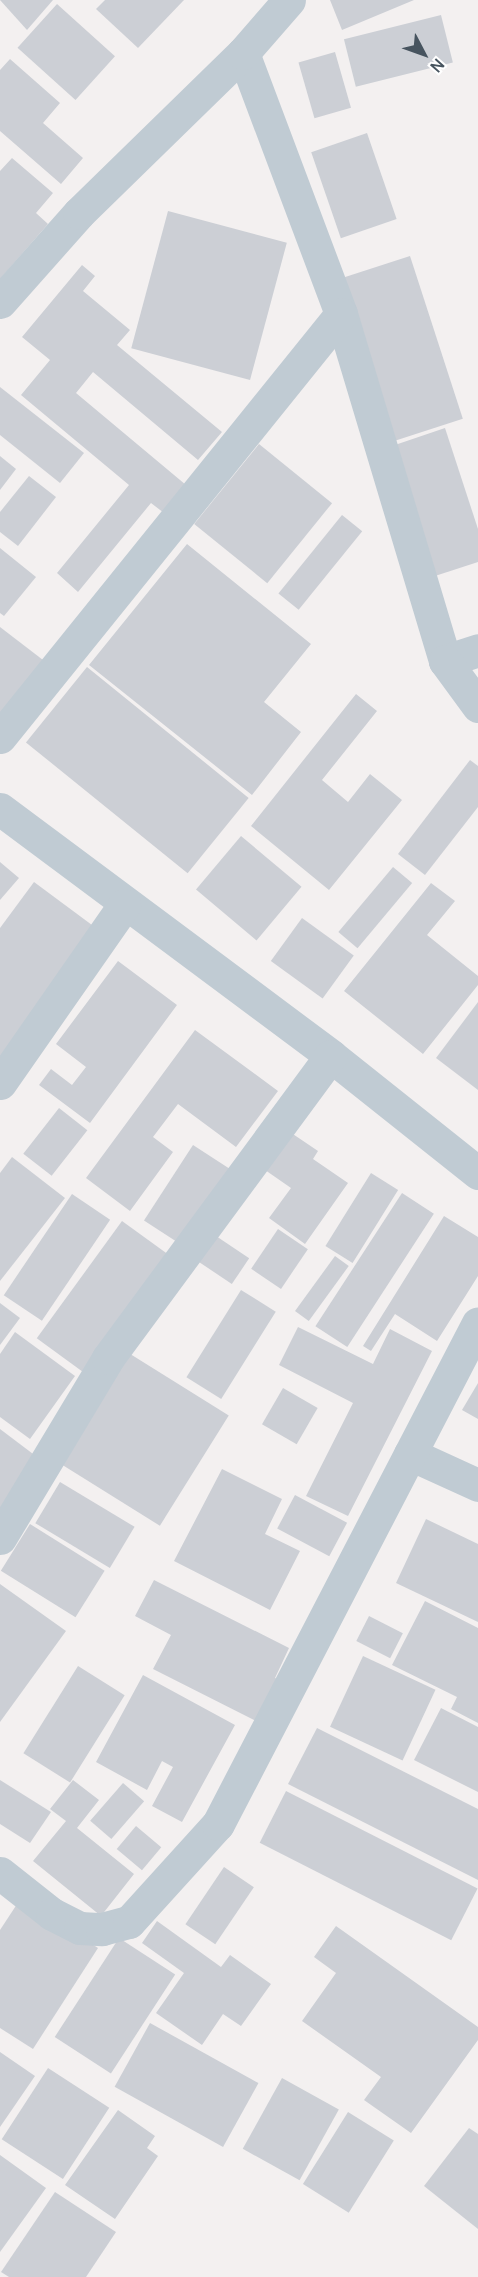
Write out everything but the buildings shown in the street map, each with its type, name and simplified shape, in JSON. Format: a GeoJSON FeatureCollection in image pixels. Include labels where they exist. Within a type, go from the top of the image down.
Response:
{"type":"FeatureCollection","features":[{"type":"Feature","properties":{"kind":"street"},"geometry":{"type":"LineString","coordinates":[[0,302],[78,213],[243,53],[288,0]]}},
{"type":"Feature","properties":{"kind":"street"},"geometry":{"type":"LineString","coordinates":[[243,53],[341,315],[445,661],[478,706]]}},
{"type":"Feature","properties":{"kind":"street"},"geometry":{"type":"LineString","coordinates":[[0,737],[341,315]]}},
{"type":"Feature","properties":{"kind":"street"},"geometry":{"type":"LineString","coordinates":[[445,661],[478,650]]}},
{"type":"Feature","properties":{"kind":"street"},"geometry":{"type":"LineString","coordinates":[[0,809],[124,905],[331,1056],[478,1173]]}},
{"type":"Feature","properties":{"kind":"street"},"geometry":{"type":"LineString","coordinates":[[0,1083],[124,905]]}},
{"type":"Feature","properties":{"kind":"street"},"geometry":{"type":"LineString","coordinates":[[0,1538],[108,1358],[331,1056]]}},
{"type":"Feature","properties":{"kind":"street"},"geometry":{"type":"LineString","coordinates":[[0,1873],[80,1928],[129,1922],[218,1824],[478,1323]]}},
{"type":"Feature","properties":{"kind":"street"},"geometry":{"type":"LineString","coordinates":[[410,1454],[478,1485]]}}]}
